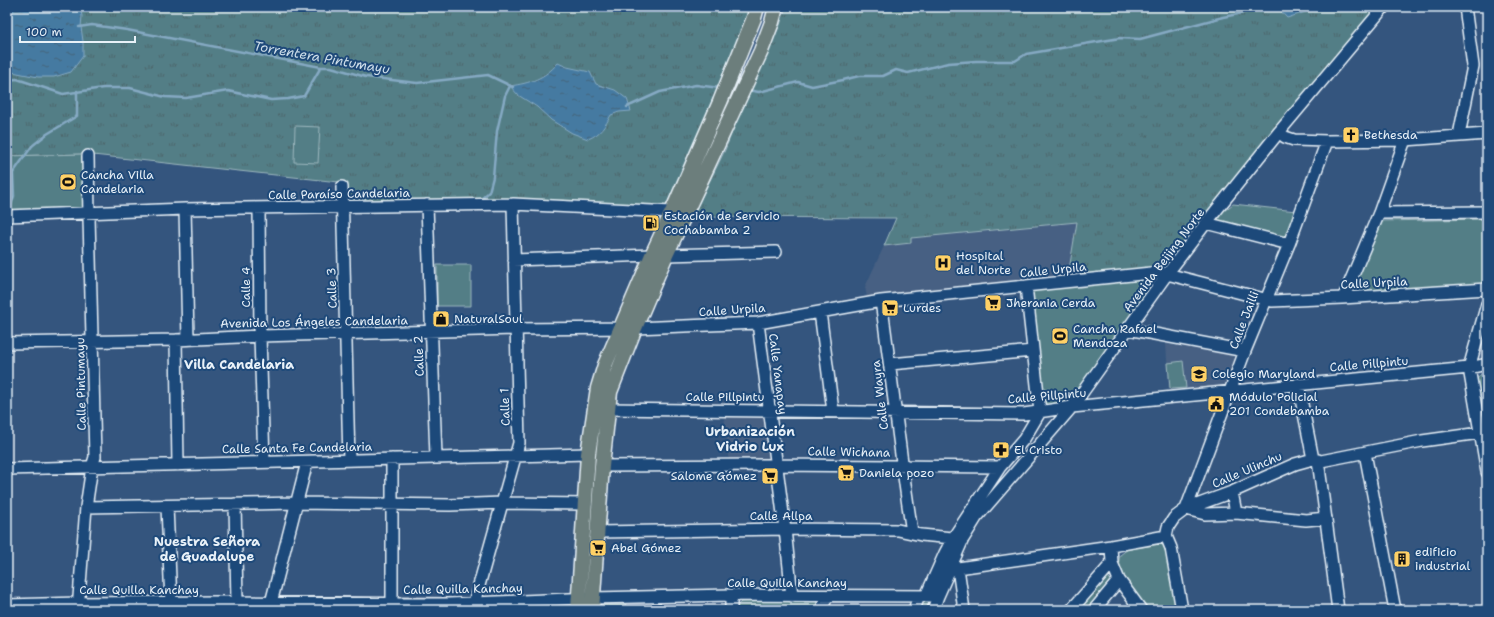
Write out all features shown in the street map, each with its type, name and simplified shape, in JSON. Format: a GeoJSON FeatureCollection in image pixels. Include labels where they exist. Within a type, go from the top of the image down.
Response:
{"type":"FeatureCollection","features":[{"type":"Feature","properties":{"kind":"main road"},"geometry":{"type":"LineString","coordinates":[[586,604],[586,504],[588,454],[598,388],[605,365],[726,88],[757,7]]}},
{"type":"Feature","properties":{"kind":"main road"},"geometry":{"type":"LineString","coordinates":[[586,604],[598,532],[602,466],[610,392],[666,255],[741,93],[772,22],[776,7]]}},
{"type":"Feature","properties":{"kind":"street","name":"Avenida Beijing Norte"},"geometry":{"type":"LineString","coordinates":[[914,610],[923,596],[945,553],[1072,407],[1167,274],[1206,223],[1279,132],[1384,7]]}},
{"type":"Feature","properties":{"kind":"street"},"geometry":{"type":"LineString","coordinates":[[1459,135],[1474,66],[1465,7]]}},
{"type":"Feature","properties":{"kind":"street"},"geometry":{"type":"LineString","coordinates":[[1279,132],[1285,137],[1294,140],[1327,141],[1405,140],[1487,134]]}},
{"type":"Feature","properties":{"kind":"street"},"geometry":{"type":"LineString","coordinates":[[1342,298],[1345,294],[1378,213],[1405,140]]}},
{"type":"Feature","properties":{"kind":"street","name":"Calle Jailli"},"geometry":{"type":"LineString","coordinates":[[1186,509],[1230,391],[1289,244],[1327,141]]}},
{"type":"Feature","properties":{"kind":"street","name":"Calle Pintumayu"},"geometry":{"type":"LineString","coordinates":[[78,606],[86,507],[95,457],[88,156]]}},
{"type":"Feature","properties":{"kind":"street","name":"Calle 3"},"geometry":{"type":"LineString","coordinates":[[342,187],[349,460]]}},
{"type":"Feature","properties":{"kind":"street","name":"Calle Paraíso Candelaria"},"geometry":{"type":"LineString","coordinates":[[7,216],[185,209],[513,204],[672,212]]}},
{"type":"Feature","properties":{"kind":"street","name":"Calle 1"},"geometry":{"type":"LineString","coordinates":[[474,603],[519,443],[513,204]]}},
{"type":"Feature","properties":{"kind":"street","name":"Calle 2"},"geometry":{"type":"LineString","coordinates":[[427,206],[436,457]]}},
{"type":"Feature","properties":{"kind":"street"},"geometry":{"type":"LineString","coordinates":[[185,209],[188,339]]}},
{"type":"Feature","properties":{"kind":"street","name":"Calle 4"},"geometry":{"type":"LineString","coordinates":[[259,209],[260,336],[264,462]]}},
{"type":"Feature","properties":{"kind":"street"},"geometry":{"type":"LineString","coordinates":[[1378,213],[1487,212]]}},
{"type":"Feature","properties":{"kind":"street"},"geometry":{"type":"LineString","coordinates":[[1206,223],[1289,244]]}},
{"type":"Feature","properties":{"kind":"street"},"geometry":{"type":"LineString","coordinates":[[666,255],[776,252]]}},
{"type":"Feature","properties":{"kind":"street"},"geometry":{"type":"LineString","coordinates":[[514,260],[652,255]]}},
{"type":"Feature","properties":{"kind":"street","name":"Calle Urpila"},"geometry":{"type":"LineString","coordinates":[[621,328],[758,323],[881,301],[1150,273],[1167,274],[1272,300],[1342,298],[1487,289]]}},
{"type":"Feature","properties":{"kind":"street"},"geometry":{"type":"LineString","coordinates":[[1026,286],[1040,412]]}},
{"type":"Feature","properties":{"kind":"street","name":"Calle Wayra"},"geometry":{"type":"LineString","coordinates":[[881,301],[896,412],[901,466],[912,532]]}},
{"type":"Feature","properties":{"kind":"street"},"geometry":{"type":"LineString","coordinates":[[1487,304],[1469,368],[1483,432],[1487,472]]}},
{"type":"Feature","properties":{"kind":"street"},"geometry":{"type":"LineString","coordinates":[[820,312],[833,411]]}},
{"type":"Feature","properties":{"kind":"street","name":"Calle Yanapay"},"geometry":{"type":"LineString","coordinates":[[758,323],[785,529],[792,596]]}},
{"type":"Feature","properties":{"kind":"street","name":"Avenida Los Ángeles Candelaria"},"geometry":{"type":"LineString","coordinates":[[7,343],[431,333],[515,329],[621,328]]}},
{"type":"Feature","properties":{"kind":"street"},"geometry":{"type":"LineString","coordinates":[[1128,329],[1246,351]]}},
{"type":"Feature","properties":{"kind":"street"},"geometry":{"type":"LineString","coordinates":[[176,340],[178,465]]}},
{"type":"Feature","properties":{"kind":"street"},"geometry":{"type":"LineString","coordinates":[[890,364],[1033,351]]}},
{"type":"Feature","properties":{"kind":"street","name":"Calle Pillpintu"},"geometry":{"type":"LineString","coordinates":[[608,409],[1024,414],[1072,407],[1469,368],[1487,364]]}},
{"type":"Feature","properties":{"kind":"street"},"geometry":{"type":"LineString","coordinates":[[1298,384],[1326,518],[1338,610]]}},
{"type":"Feature","properties":{"kind":"street","name":"Avenida Beijing Norte"},"geometry":{"type":"LineString","coordinates":[[933,610],[938,596],[955,566],[958,538],[1000,467],[1024,439],[1040,412]]}},
{"type":"Feature","properties":{"kind":"street","name":"Calle Ulinchu"},"geometry":{"type":"LineString","coordinates":[[1166,536],[1168,527],[1174,518],[1186,509],[1232,492],[1295,464],[1315,460],[1321,461],[1428,440],[1483,432]]}},
{"type":"Feature","properties":{"kind":"street"},"geometry":{"type":"LineString","coordinates":[[1365,453],[1395,610]]}},
{"type":"Feature","properties":{"kind":"street","name":"Calle Santa Fe Candelaria"},"geometry":{"type":"LineString","coordinates":[[7,469],[588,454]]}},
{"type":"Feature","properties":{"kind":"street"},"geometry":{"type":"LineString","coordinates":[[392,459],[392,604]]}},
{"type":"Feature","properties":{"kind":"street"},"geometry":{"type":"LineString","coordinates":[[271,603],[296,503],[308,462]]}},
{"type":"Feature","properties":{"kind":"street","name":"Calle Wichana"},"geometry":{"type":"LineString","coordinates":[[602,466],[776,465],[1000,467]]}},
{"type":"Feature","properties":{"kind":"street"},"geometry":{"type":"LineString","coordinates":[[1232,492],[1236,512]]}},
{"type":"Feature","properties":{"kind":"street"},"geometry":{"type":"LineString","coordinates":[[86,507],[296,503],[450,505],[502,503],[586,504]]}},
{"type":"Feature","properties":{"kind":"street"},"geometry":{"type":"LineString","coordinates":[[235,504],[237,602]]}},
{"type":"Feature","properties":{"kind":"street"},"geometry":{"type":"LineString","coordinates":[[167,506],[171,603]]}},
{"type":"Feature","properties":{"kind":"street"},"geometry":{"type":"LineString","coordinates":[[1186,509],[1204,514],[1236,512],[1306,520],[1326,518]]}},
{"type":"Feature","properties":{"kind":"street","name":"Calle Allpa"},"geometry":{"type":"LineString","coordinates":[[598,532],[785,529],[898,530],[921,535],[958,538]]}},
{"type":"Feature","properties":{"kind":"street"},"geometry":{"type":"LineString","coordinates":[[964,610],[955,566],[1111,546],[1166,536],[1171,548],[1182,610]]}},
{"type":"Feature","properties":{"kind":"street"},"geometry":{"type":"LineString","coordinates":[[1111,546],[1112,563],[1119,580],[1141,610]]}},
{"type":"Feature","properties":{"kind":"street"},"geometry":{"type":"LineString","coordinates":[[1071,610],[1112,563]]}},
{"type":"Feature","properties":{"kind":"street"},"geometry":{"type":"LineString","coordinates":[[1094,610],[1119,580]]}},
{"type":"Feature","properties":{"kind":"street"},"geometry":{"type":"LineString","coordinates":[[730,610],[731,595]]}},
{"type":"Feature","properties":{"kind":"street","name":"Calle Quilla Kanchay"},"geometry":{"type":"LineString","coordinates":[[7,605],[151,607],[171,603],[220,606],[237,602],[271,603],[289,607],[474,603],[586,604],[731,595],[923,596]]}},
{"type":"Feature","properties":{"kind":"street"},"geometry":{"type":"LineString","coordinates":[[822,610],[827,596]]}},
{"type":"Feature","properties":{"kind":"street"},"geometry":{"type":"LineString","coordinates":[[923,596],[938,596]]}},
{"type":"Feature","properties":{"kind":"shaded area","name":"Hospital del Norte"},"geometry":{"type":"Polygon","coordinates":[[[1078,222],[1068,273],[916,293],[867,297],[865,287],[884,246],[911,243],[911,238],[1078,222]]]}},
{"type":"Feature","properties":{"kind":"shaded area","name":"Colegio Maryland"},"geometry":{"type":"Polygon","coordinates":[[[1166,344],[1230,355],[1234,357],[1236,361],[1226,386],[1169,393],[1166,344]]]}},
{"type":"Feature","properties":{"kind":"shaded area"},"geometry":{"type":"Polygon","coordinates":[[[724,415],[760,415],[763,417],[765,421],[770,459],[766,461],[729,460],[724,415]]]}},
{"type":"Feature","properties":{"kind":"green space"},"geometry":{"type":"Polygon","coordinates":[[[7,7],[752,7],[728,72],[666,206],[512,200],[348,201],[348,183],[84,154],[7,156],[7,7]]]}},
{"type":"Feature","properties":{"kind":"green space"},"geometry":{"type":"Polygon","coordinates":[[[786,7],[1376,7],[1245,166],[1170,264],[1164,266],[1068,276],[1077,222],[911,238],[911,243],[884,246],[896,218],[692,217],[725,150],[756,72],[780,25],[786,7]]]}},
{"type":"Feature","properties":{"kind":"green space"},"geometry":{"type":"Polygon","coordinates":[[[295,126],[320,127],[318,163],[294,162],[295,126]]]}},
{"type":"Feature","properties":{"kind":"green space"},"geometry":{"type":"Polygon","coordinates":[[[84,154],[85,209],[7,212],[7,156],[84,154]]]}},
{"type":"Feature","properties":{"kind":"green space"},"geometry":{"type":"Polygon","coordinates":[[[1233,204],[1296,211],[1288,232],[1283,237],[1218,221],[1220,214],[1233,204]]]}},
{"type":"Feature","properties":{"kind":"green space"},"geometry":{"type":"Polygon","coordinates":[[[1487,219],[1486,286],[1352,294],[1352,287],[1381,221],[1487,219]]]}},
{"type":"Feature","properties":{"kind":"green space"},"geometry":{"type":"Polygon","coordinates":[[[437,265],[471,265],[471,306],[437,306],[437,265]]]}},
{"type":"Feature","properties":{"kind":"green space"},"geometry":{"type":"Polygon","coordinates":[[[1149,278],[1152,280],[1154,286],[1070,401],[1066,403],[1048,405],[1043,402],[1031,295],[1035,290],[1149,278]]]}},
{"type":"Feature","properties":{"kind":"green space"},"geometry":{"type":"Polygon","coordinates":[[[1183,361],[1186,388],[1170,389],[1168,363],[1183,361]]]}},
{"type":"Feature","properties":{"kind":"green space"},"geometry":{"type":"Polygon","coordinates":[[[1487,372],[1487,428],[1484,429],[1476,382],[1480,375],[1487,372]]]}},
{"type":"Feature","properties":{"kind":"green space"},"geometry":{"type":"Polygon","coordinates":[[[1161,544],[1168,547],[1179,610],[1147,610],[1122,577],[1118,565],[1120,555],[1128,549],[1161,544]]]}},
{"type":"Feature","properties":{"kind":"green space"},"geometry":{"type":"Polygon","coordinates":[[[1106,573],[1113,584],[1091,610],[1074,610],[1106,573]]]}},
{"type":"Feature","properties":{"kind":"green space"},"geometry":{"type":"Polygon","coordinates":[[[813,600],[818,603],[817,610],[737,609],[741,602],[813,600]]]}},
{"type":"Feature","properties":{"kind":"green space"},"geometry":{"type":"Polygon","coordinates":[[[923,601],[933,601],[929,610],[919,610],[923,601]]]}},
{"type":"Feature","properties":{"kind":"green space"},"geometry":{"type":"Polygon","coordinates":[[[626,603],[624,610],[598,610],[598,604],[626,603]]]}},
{"type":"Feature","properties":{"kind":"water"},"geometry":{"type":"Polygon","coordinates":[[[7,7],[80,7],[82,16],[81,27],[83,56],[71,72],[54,77],[38,77],[7,71],[7,7]]]}},
{"type":"Feature","properties":{"kind":"water"},"geometry":{"type":"Polygon","coordinates":[[[1277,7],[1321,7],[1287,18],[1277,7]]]}},
{"type":"Feature","properties":{"kind":"water"},"geometry":{"type":"Polygon","coordinates":[[[558,63],[567,67],[590,72],[596,84],[615,90],[627,99],[631,111],[619,112],[611,115],[605,126],[588,139],[572,133],[551,120],[537,107],[518,95],[510,86],[542,77],[558,63]]]}},
{"type":"Feature","properties":{"kind":"waterway","name":"Torrentera Pintumayu"},"geometry":{"type":"LineString","coordinates":[[747,90],[759,92],[798,82],[812,86],[859,76],[883,76],[896,70],[908,73],[948,63],[1015,61],[1026,54],[1120,38],[1140,39],[1243,13],[1259,7]]}},
{"type":"Feature","properties":{"kind":"waterway","name":"Torrentera Pintumayu"},"geometry":{"type":"LineString","coordinates":[[79,27],[92,25],[127,30],[321,67],[331,67],[366,77],[417,83],[488,75],[513,87]]}},
{"type":"Feature","properties":{"kind":"waterway"},"geometry":{"type":"LineString","coordinates":[[7,80],[17,79],[63,94],[103,88],[130,88],[165,97],[186,98],[228,91],[271,100],[304,96],[321,67]]}},
{"type":"Feature","properties":{"kind":"waterway","name":"Torrentera Pintumayu"},"geometry":{"type":"LineString","coordinates":[[627,107],[660,92],[696,85],[720,88]]}},
{"type":"Feature","properties":{"kind":"waterway"},"geometry":{"type":"LineString","coordinates":[[480,200],[489,192],[493,177],[497,131],[505,96],[510,86]]}},
{"type":"Feature","properties":{"kind":"waterway"},"geometry":{"type":"LineString","coordinates":[[10,208],[14,196],[13,173],[32,146],[47,134],[77,116],[77,91]]}},
{"type":"Feature","properties":{"kind":"place","name":"Bethesda"},"geometry":{"type":"Point","coordinates":[1351,135]}},
{"type":"Feature","properties":{"kind":"place","name":"Cancha Villa Candelaria"},"geometry":{"type":"Point","coordinates":[68,182]}},
{"type":"Feature","properties":{"kind":"place","name":"Estación de Servicio Cochabamba 2"},"geometry":{"type":"Point","coordinates":[651,223]}},
{"type":"Feature","properties":{"kind":"place","name":"Hospital del Norte"},"geometry":{"type":"Point","coordinates":[943,263]}},
{"type":"Feature","properties":{"kind":"place","name":"Jherania Cerda"},"geometry":{"type":"Point","coordinates":[993,303]}},
{"type":"Feature","properties":{"kind":"place","name":"Lurdes"},"geometry":{"type":"Point","coordinates":[890,308]}},
{"type":"Feature","properties":{"kind":"place","name":"NaturalSoul"},"geometry":{"type":"Point","coordinates":[441,319]}},
{"type":"Feature","properties":{"kind":"place","name":"Cancha Rafael Mendoza"},"geometry":{"type":"Point","coordinates":[1060,336]}},
{"type":"Feature","properties":{"kind":"place","name":"Colegio Maryland"},"geometry":{"type":"Point","coordinates":[1199,374]}},
{"type":"Feature","properties":{"kind":"place","name":"Módulo Policial 201 Condebamba"},"geometry":{"type":"Point","coordinates":[1216,404]}},
{"type":"Feature","properties":{"kind":"place","name":"El Cristo"},"geometry":{"type":"Point","coordinates":[1001,450]}},
{"type":"Feature","properties":{"kind":"place","name":"Daniela pozo"},"geometry":{"type":"Point","coordinates":[846,473]}},
{"type":"Feature","properties":{"kind":"place","name":"Salome Gómez"},"geometry":{"type":"Point","coordinates":[770,476]}},
{"type":"Feature","properties":{"kind":"place","name":"Abel Gómez"},"geometry":{"type":"Point","coordinates":[598,548]}},
{"type":"Feature","properties":{"kind":"place","name":"edificio industrial"},"geometry":{"type":"Point","coordinates":[1402,559]}},
{"type":"Feature","properties":{"kind":"district","name":"Villa Candelaria"},"geometry":{"type":"Point","coordinates":[239,364]}},
{"type":"Feature","properties":{"kind":"district","name":"Urbanización Vidrio Lux"},"geometry":{"type":"Point","coordinates":[750,438]}},
{"type":"Feature","properties":{"kind":"district","name":"Nuestra Señora de Guadalupe"},"geometry":{"type":"Point","coordinates":[207,548]}}]}
